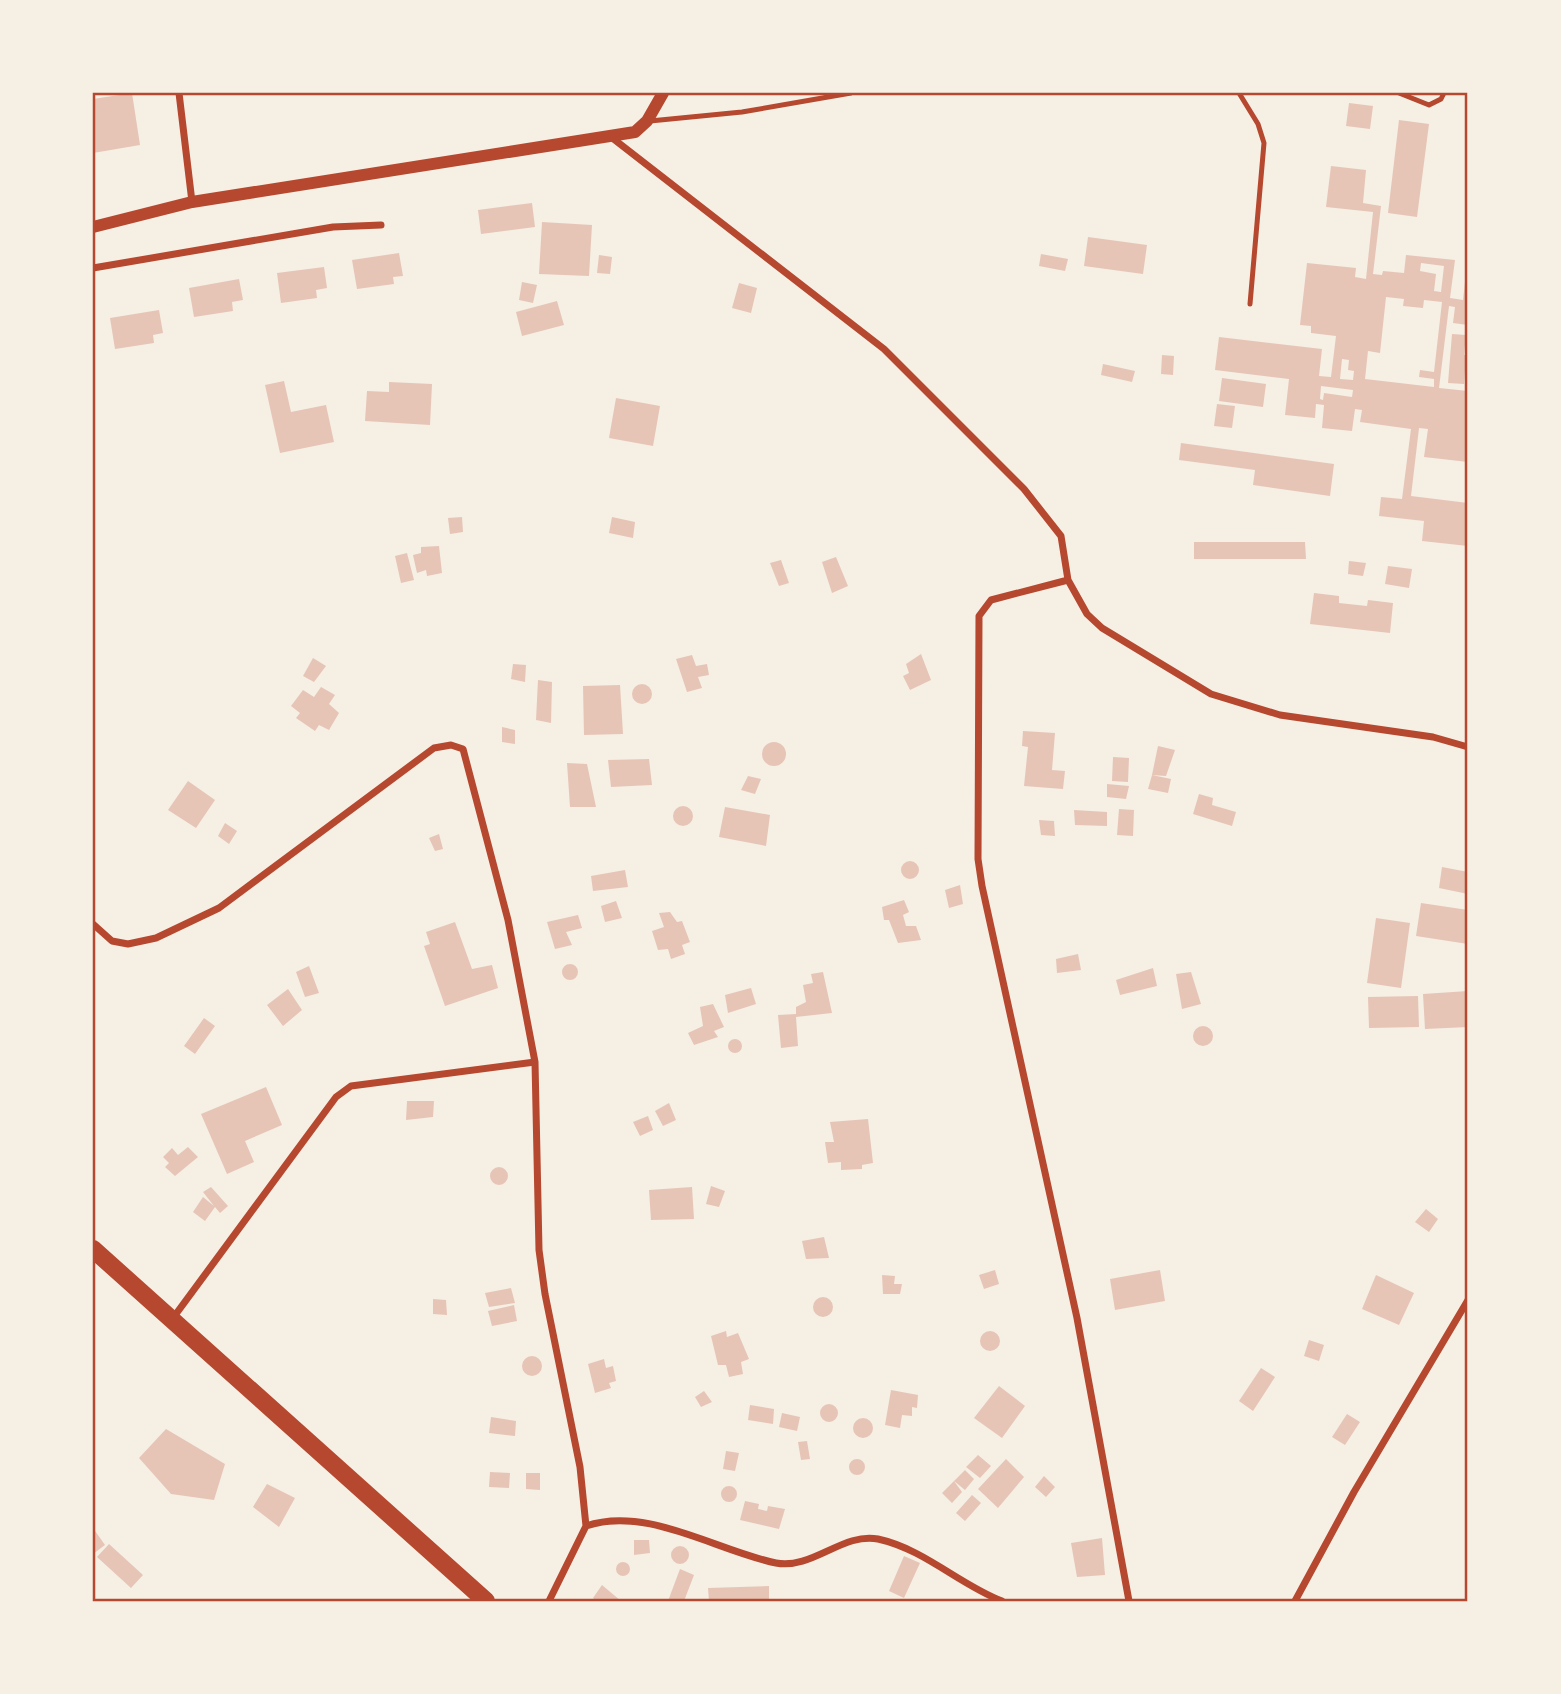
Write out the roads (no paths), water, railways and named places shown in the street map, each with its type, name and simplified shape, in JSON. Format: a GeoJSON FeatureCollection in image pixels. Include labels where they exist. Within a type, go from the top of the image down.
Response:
{"type":"FeatureCollection","features":[{"type":"Feature","properties":{"kind":"main road"},"geometry":{"type":"LineString","coordinates":[[93,1249],[486,1601]]}},
{"type":"Feature","properties":{"kind":"street"},"geometry":{"type":"LineString","coordinates":[[179,93],[192,202]]}},
{"type":"Feature","properties":{"kind":"street"},"geometry":{"type":"LineString","coordinates":[[93,227],[192,202],[635,132],[647,121],[663,93]]}},
{"type":"Feature","properties":{"kind":"street"},"geometry":{"type":"LineString","coordinates":[[610,136],[884,349],[1024,489],[1051,521],[1060,536],[1068,580],[1087,614],[1102,628],[1211,694],[1280,715],[1433,737],[1468,747]]}},
{"type":"Feature","properties":{"kind":"street"},"geometry":{"type":"LineString","coordinates":[[93,268],[332,227],[381,225]]}},
{"type":"Feature","properties":{"kind":"street"},"geometry":{"type":"LineString","coordinates":[[1068,580],[990,600],[979,617],[978,859],[1077,1318],[1129,1601]]}},
{"type":"Feature","properties":{"kind":"street"},"geometry":{"type":"LineString","coordinates":[[93,924],[113,942],[128,944],[156,939],[219,908],[434,748],[451,744],[463,749],[500,884],[535,1062],[539,1250],[545,1294],[569,1401],[586,1526],[549,1601]]}},
{"type":"Feature","properties":{"kind":"street"},"geometry":{"type":"LineString","coordinates":[[173,1319],[335,1097],[351,1086],[535,1062]]}},
{"type":"Feature","properties":{"kind":"street"},"geometry":{"type":"LineString","coordinates":[[1295,1601],[1354,1492],[1468,1300]]}},
{"type":"Feature","properties":{"kind":"street"},"geometry":{"type":"LineString","coordinates":[[586,1526],[611,1520],[659,1527],[778,1563],[798,1563],[860,1540],[877,1539],[926,1560],[982,1593],[1002,1601]]}},
{"type":"Feature","properties":{"kind":"lane"},"geometry":{"type":"LineString","coordinates":[[647,121],[742,112],[851,93]]}},
{"type":"Feature","properties":{"kind":"lane"},"geometry":{"type":"LineString","coordinates":[[1239,93],[1258,124],[1264,143],[1250,304]]}},
{"type":"Feature","properties":{"kind":"lane"},"geometry":{"type":"LineString","coordinates":[[1399,93],[1429,106],[1441,99],[1444,93]]}}]}
